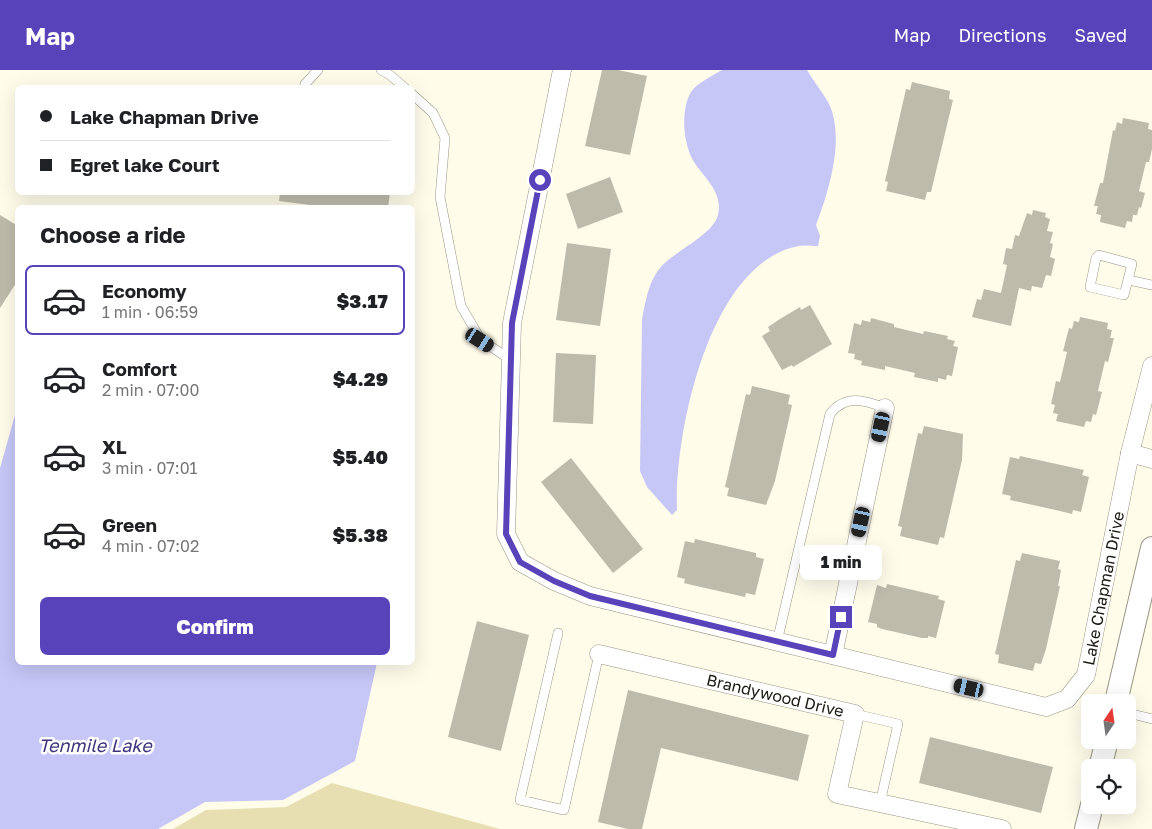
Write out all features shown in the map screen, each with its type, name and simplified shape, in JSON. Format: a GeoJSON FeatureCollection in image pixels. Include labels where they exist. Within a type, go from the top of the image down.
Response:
{"type":"FeatureCollection","features":[{"type":"Feature","properties":{"kind":"street","name":"Lake Chapman Drive"},"geometry":{"type":"LineString","coordinates":[[562,70],[512,323],[506,534],[520,562],[554,581],[590,596],[1046,706],[1067,699],[1086,675],[1130,453],[1152,366]]}},
{"type":"Feature","properties":{"kind":"street"},"geometry":{"type":"LineString","coordinates":[[833,655],[885,408]]}},
{"type":"Feature","properties":{"kind":"street"},"geometry":{"type":"LineString","coordinates":[[1130,453],[1152,458]]}},
{"type":"Feature","properties":{"kind":"street"},"geometry":{"type":"LineString","coordinates":[[1118,694],[1152,548]]}},
{"type":"Feature","properties":{"kind":"street","name":"Brandywood Drive"},"geometry":{"type":"LineString","coordinates":[[599,654],[855,714],[837,794],[880,803],[958,824],[1002,829]]}},
{"type":"Feature","properties":{"kind":"street"},"geometry":{"type":"LineString","coordinates":[[1086,829],[1090,814]]}},
{"type":"Feature","properties":{"kind":"lane"},"geometry":{"type":"LineString","coordinates":[[305,85],[318,70]]}},
{"type":"Feature","properties":{"kind":"lane"},"geometry":{"type":"LineString","coordinates":[[380,70],[390,74],[402,85]]}},
{"type":"Feature","properties":{"kind":"lane"},"geometry":{"type":"LineString","coordinates":[[415,97],[433,112],[445,138],[440,197],[461,306],[480,340],[512,360]]}},
{"type":"Feature","properties":{"kind":"lane"},"geometry":{"type":"LineString","coordinates":[[1099,255],[1132,264],[1129,280],[1126,293],[1122,295],[1092,288],[1089,285],[1096,258],[1099,255]]}},
{"type":"Feature","properties":{"kind":"lane"},"geometry":{"type":"LineString","coordinates":[[1129,280],[1152,285]]}},
{"type":"Feature","properties":{"kind":"lane"},"geometry":{"type":"LineString","coordinates":[[777,642],[830,414],[836,406],[850,400],[866,401],[885,408]]}},
{"type":"Feature","properties":{"kind":"lane"},"geometry":{"type":"LineString","coordinates":[[558,633],[520,800],[564,810],[599,654]]}},
{"type":"Feature","properties":{"kind":"lane"},"geometry":{"type":"LineString","coordinates":[[855,714],[898,724],[880,803]]}},
{"type":"Feature","properties":{"kind":"lane"},"geometry":{"type":"LineString","coordinates":[[1136,715],[1152,719]]}},
{"type":"Feature","properties":{"kind":"shaded area"},"geometry":{"type":"Polygon","coordinates":[[[332,783],[500,829],[173,829],[206,810],[286,807],[332,783]]]}},
{"type":"Feature","properties":{"kind":"water"},"geometry":{"type":"Polygon","coordinates":[[[722,70],[807,70],[828,102],[836,131],[836,147],[826,196],[816,225],[820,236],[818,246],[799,246],[768,259],[742,283],[720,317],[703,356],[691,397],[682,439],[677,510],[672,515],[647,487],[640,471],[642,319],[649,289],[657,272],[671,258],[708,230],[718,215],[719,207],[716,194],[696,165],[688,149],[684,119],[685,109],[691,92],[701,83],[722,70]]]}},
{"type":"Feature","properties":{"kind":"water","name":"Tenmile Lake"},"geometry":{"type":"Polygon","coordinates":[[[15,415],[15,665],[377,665],[355,761],[283,800],[205,802],[158,829],[0,829],[0,468],[15,415]]]}},
{"type":"Feature","properties":{"kind":"building"},"geometry":{"type":"Polygon","coordinates":[[[602,70],[618,70],[647,76],[630,155],[585,146],[602,70]]]}},
{"type":"Feature","properties":{"kind":"building"},"geometry":{"type":"Polygon","coordinates":[[[912,82],[950,91],[949,99],[953,100],[931,192],[927,192],[925,200],[886,191],[888,182],[885,181],[906,89],[910,90],[912,82]]]}},
{"type":"Feature","properties":{"kind":"building"},"geometry":{"type":"Polygon","coordinates":[[[1123,118],[1149,123],[1148,129],[1152,130],[1152,149],[1149,162],[1146,162],[1139,191],[1145,193],[1141,208],[1139,207],[1137,215],[1133,215],[1132,222],[1127,221],[1125,228],[1100,222],[1101,215],[1096,214],[1098,206],[1094,206],[1100,183],[1103,183],[1113,130],[1115,131],[1117,122],[1122,124],[1123,118]]]}},
{"type":"Feature","properties":{"kind":"building"},"geometry":{"type":"Polygon","coordinates":[[[610,177],[623,212],[578,229],[566,194],[610,177]]]}},
{"type":"Feature","properties":{"kind":"building"},"geometry":{"type":"Polygon","coordinates":[[[280,195],[390,195],[388,205],[310,205],[279,201],[280,195]]]}},
{"type":"Feature","properties":{"kind":"building"},"geometry":{"type":"Polygon","coordinates":[[[1033,210],[1046,213],[1045,217],[1050,219],[1047,231],[1053,232],[1050,243],[1053,244],[1050,257],[1055,259],[1051,276],[1046,275],[1042,288],[1032,286],[1031,291],[1019,288],[1011,326],[972,317],[977,299],[981,300],[984,289],[1001,293],[1007,265],[1003,264],[1006,248],[1012,249],[1015,235],[1019,236],[1027,213],[1032,215],[1033,210]]]}},
{"type":"Feature","properties":{"kind":"building"},"geometry":{"type":"Polygon","coordinates":[[[0,215],[15,224],[15,285],[0,308],[0,215]]]}},
{"type":"Feature","properties":{"kind":"building"},"geometry":{"type":"Polygon","coordinates":[[[567,243],[611,249],[600,326],[556,320],[567,243]]]}},
{"type":"Feature","properties":{"kind":"building"},"geometry":{"type":"Polygon","coordinates":[[[810,305],[832,344],[793,367],[792,365],[782,370],[762,336],[770,331],[768,327],[780,319],[800,307],[801,310],[810,305]]]}},
{"type":"Feature","properties":{"kind":"building"},"geometry":{"type":"Polygon","coordinates":[[[1080,317],[1108,323],[1107,329],[1112,330],[1110,338],[1114,338],[1108,362],[1105,361],[1098,391],[1102,392],[1096,415],[1093,414],[1091,422],[1086,421],[1084,427],[1056,421],[1058,414],[1053,413],[1055,405],[1051,404],[1056,381],[1060,382],[1067,352],[1063,351],[1069,328],[1072,329],[1074,321],[1079,322],[1080,317]]]}},
{"type":"Feature","properties":{"kind":"building"},"geometry":{"type":"Polygon","coordinates":[[[871,318],[894,324],[894,327],[923,334],[924,331],[948,336],[947,339],[955,341],[953,346],[958,347],[952,376],[947,375],[946,380],[938,378],[938,382],[914,377],[915,373],[885,366],[885,370],[861,365],[862,361],[854,359],[855,354],[848,353],[854,323],[861,325],[862,320],[870,322],[871,318]]]}},
{"type":"Feature","properties":{"kind":"building"},"geometry":{"type":"Polygon","coordinates":[[[556,353],[596,355],[593,424],[553,422],[556,353]]]}},
{"type":"Feature","properties":{"kind":"building"},"geometry":{"type":"Polygon","coordinates":[[[752,386],[790,395],[788,404],[792,405],[775,481],[766,505],[727,496],[729,488],[725,487],[746,394],[750,395],[752,386]]]}},
{"type":"Feature","properties":{"kind":"building"},"geometry":{"type":"Polygon","coordinates":[[[924,426],[963,434],[962,460],[944,538],[940,537],[938,545],[900,536],[902,527],[898,526],[918,433],[922,434],[924,426]]]}},
{"type":"Feature","properties":{"kind":"building"},"geometry":{"type":"Polygon","coordinates":[[[1020,456],[1084,470],[1082,475],[1089,477],[1081,512],[1073,510],[1072,514],[1010,500],[1011,496],[1002,494],[1010,457],[1019,459],[1020,456]]]}},
{"type":"Feature","properties":{"kind":"building"},"geometry":{"type":"Polygon","coordinates":[[[571,458],[643,549],[613,573],[541,482],[571,458]]]}},
{"type":"Feature","properties":{"kind":"building"},"geometry":{"type":"Polygon","coordinates":[[[695,539],[756,553],[756,557],[764,559],[755,595],[746,593],[745,597],[692,585],[684,583],[685,579],[677,577],[685,541],[694,543],[695,539]]]}},
{"type":"Feature","properties":{"kind":"building"},"geometry":{"type":"Polygon","coordinates":[[[1022,553],[1060,561],[1058,569],[1061,570],[1058,586],[1060,586],[1046,649],[1041,664],[1035,663],[1033,671],[998,663],[999,655],[995,654],[1016,560],[1020,561],[1022,553]]]}},
{"type":"Feature","properties":{"kind":"building"},"geometry":{"type":"Polygon","coordinates":[[[887,584],[939,596],[938,599],[945,601],[936,638],[928,636],[928,638],[922,638],[882,629],[877,627],[877,624],[868,622],[877,585],[886,588],[887,584]]]}},
{"type":"Feature","properties":{"kind":"building"},"geometry":{"type":"Polygon","coordinates":[[[477,621],[529,635],[501,751],[448,737],[477,621]]]}},
{"type":"Feature","properties":{"kind":"building"},"geometry":{"type":"Polygon","coordinates":[[[628,690],[809,735],[798,781],[661,748],[642,829],[628,829],[598,822],[628,690]]]}},
{"type":"Feature","properties":{"kind":"building"},"geometry":{"type":"Polygon","coordinates":[[[930,737],[1053,767],[1041,813],[919,783],[930,737]]]}},
{"type":"Feature","properties":{"kind":"route"},"geometry":{"type":"LineString","coordinates":[[540,180],[512,323],[506,534],[520,562],[554,581],[590,596],[833,655],[841,617]]}}]}
